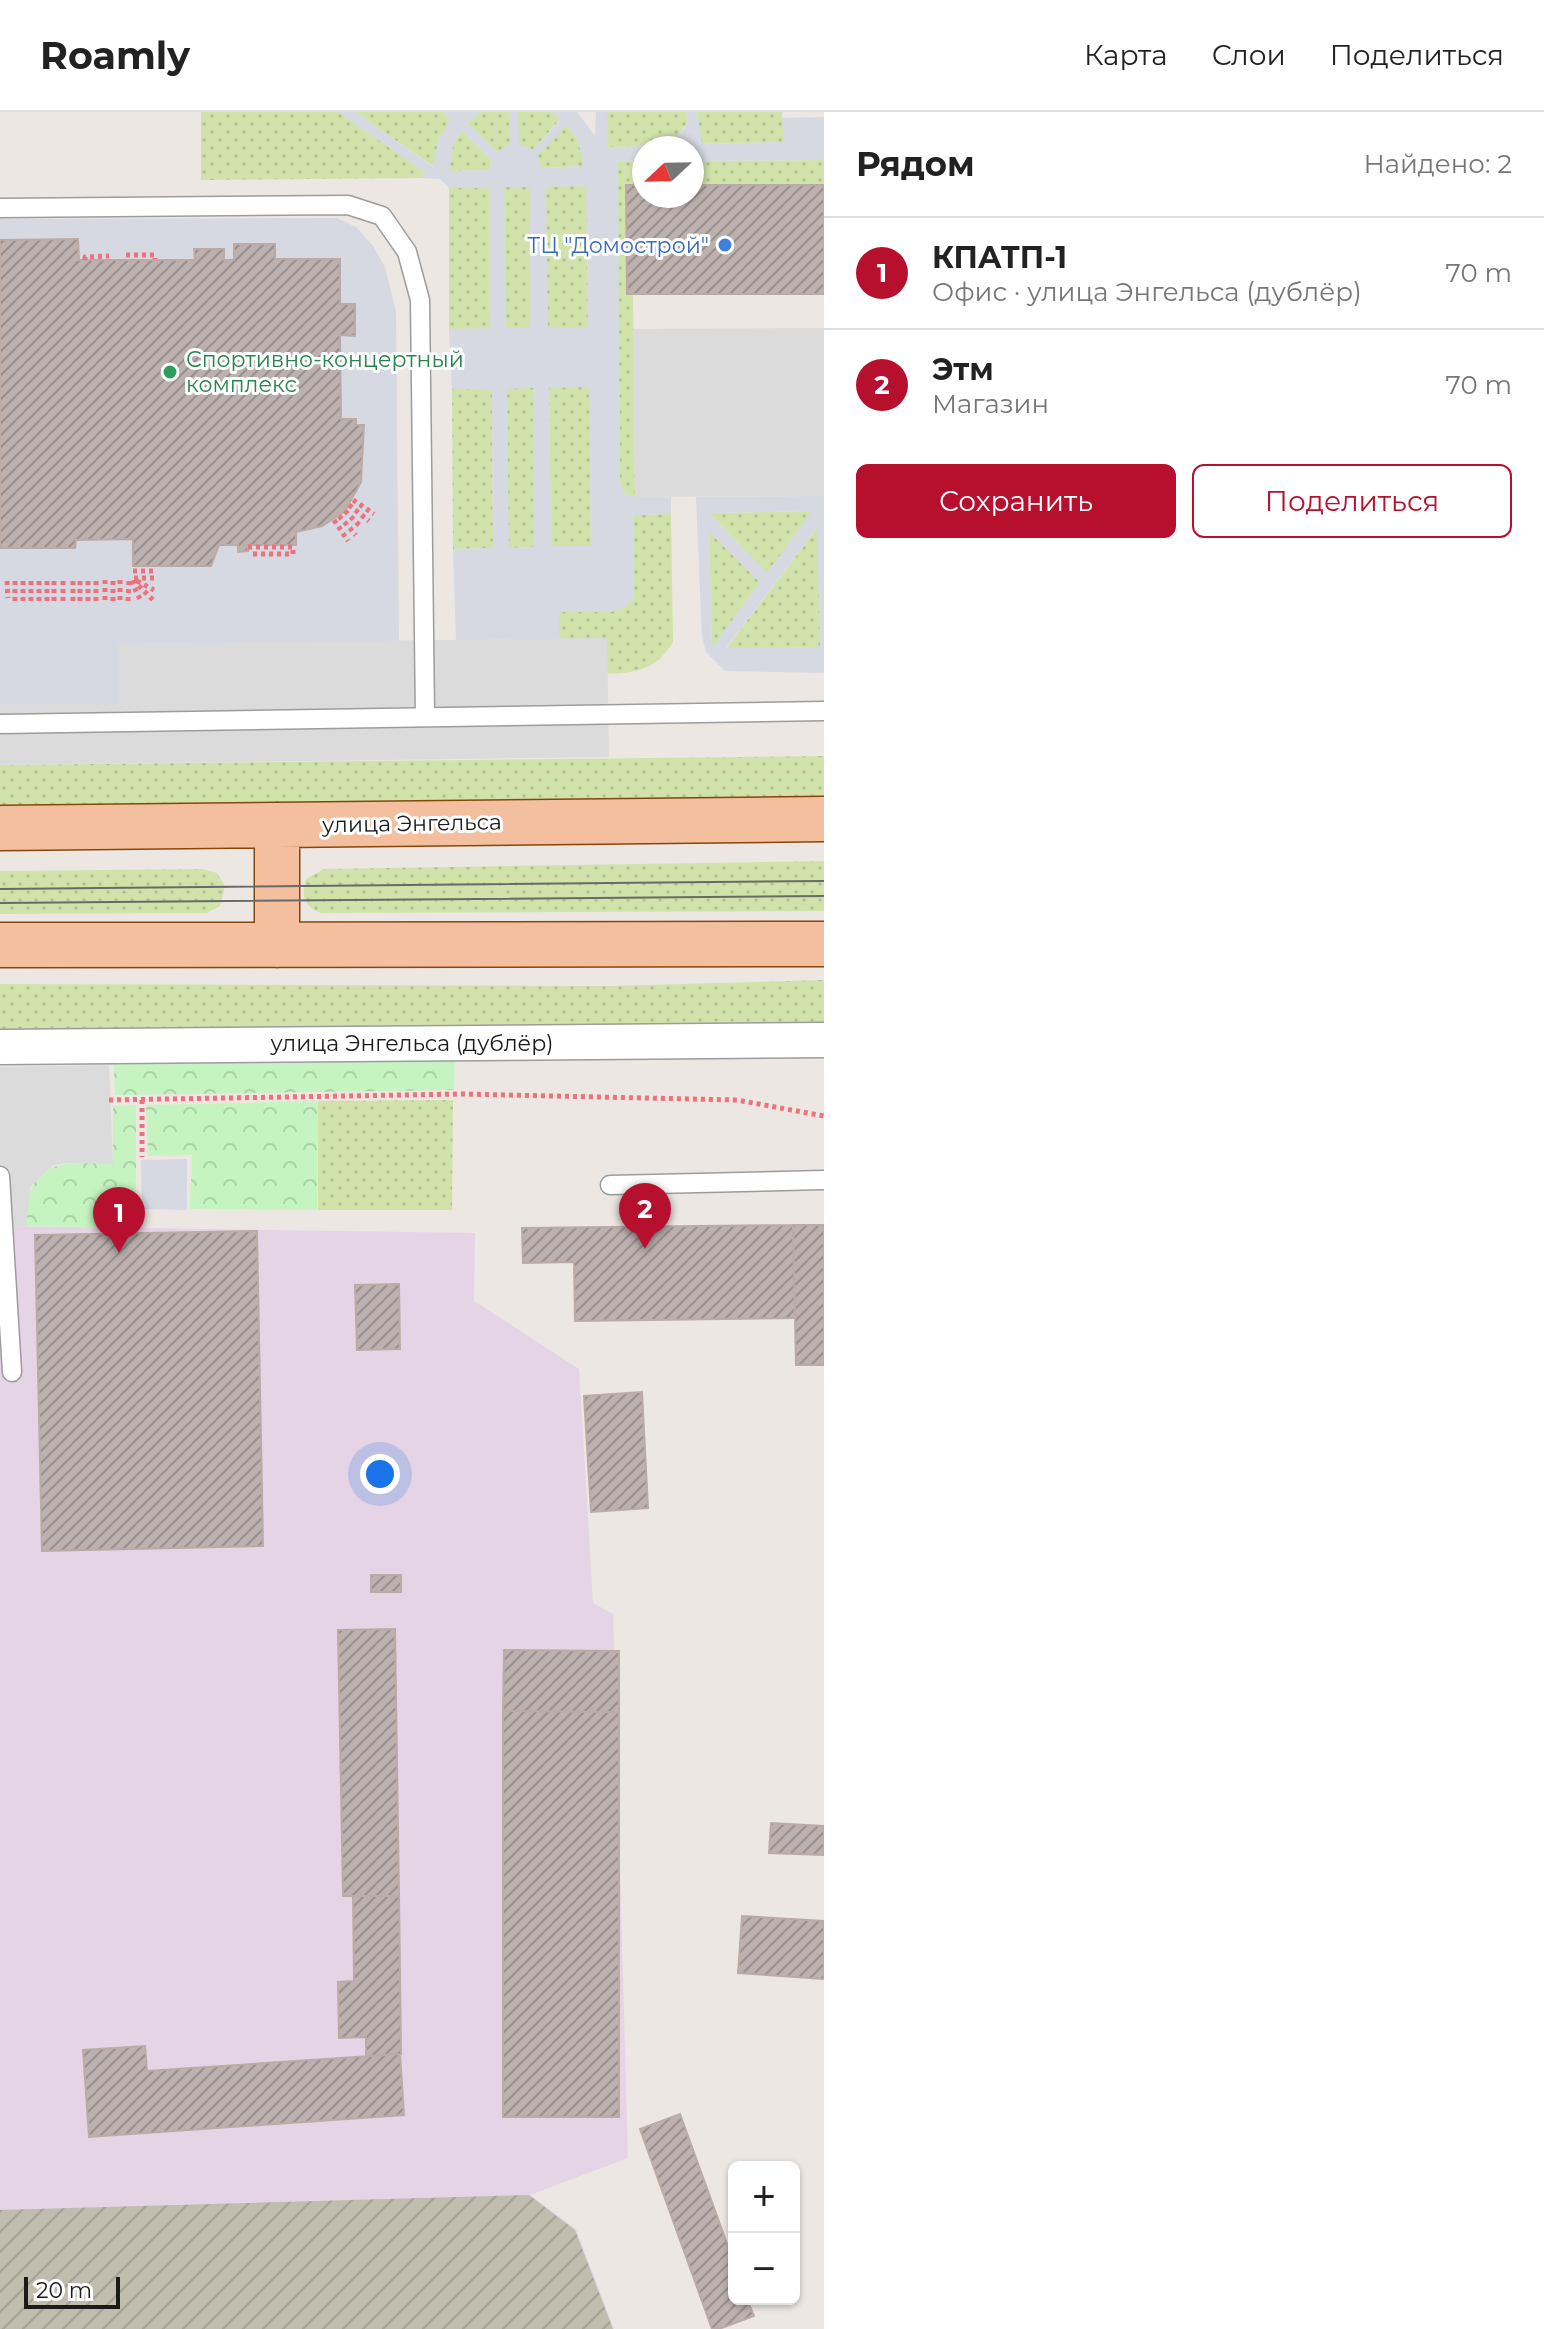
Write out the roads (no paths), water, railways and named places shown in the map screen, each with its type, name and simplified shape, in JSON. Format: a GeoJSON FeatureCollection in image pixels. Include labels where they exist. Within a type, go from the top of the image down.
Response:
{"type":"FeatureCollection","features":[{"type":"Feature","properties":{"kind":"main road","name":"улица Энгельса"},"geometry":{"type":"LineString","coordinates":[[0,828],[824,819]]}},
{"type":"Feature","properties":{"kind":"main road"},"geometry":{"type":"LineString","coordinates":[[277,825],[277,945]]}},
{"type":"Feature","properties":{"kind":"main road"},"geometry":{"type":"LineString","coordinates":[[0,945],[824,944]]}},
{"type":"Feature","properties":{"kind":"street","name":"улица Энгельса (дублёр)"},"geometry":{"type":"LineString","coordinates":[[0,1047],[824,1040]]}},
{"type":"Feature","properties":{"kind":"lane"},"geometry":{"type":"LineString","coordinates":[[0,208],[348,205],[382,216],[407,252],[420,300],[425,717]]}},
{"type":"Feature","properties":{"kind":"lane"},"geometry":{"type":"LineString","coordinates":[[0,724],[824,711]]}},
{"type":"Feature","properties":{"kind":"lane"},"geometry":{"type":"LineString","coordinates":[[0,1176],[12,1372]]}},
{"type":"Feature","properties":{"kind":"lane"},"geometry":{"type":"LineString","coordinates":[[610,1185],[824,1180]]}},
{"type":"Feature","properties":{"kind":"tram line"},"geometry":{"type":"LineString","coordinates":[[0,889],[824,881]]}},
{"type":"Feature","properties":{"kind":"tram line"},"geometry":{"type":"LineString","coordinates":[[0,903],[824,896]]}},
{"type":"Feature","properties":{"kind":"place","name":"ТЦ \"Домострой\""},"geometry":{"type":"Point","coordinates":[725,245]}},
{"type":"Feature","properties":{"kind":"place","name":"Спортивно-концертный комплекс"},"geometry":{"type":"Point","coordinates":[170,372]}},
{"type":"Feature","properties":{"kind":"place","name":"Этм"},"geometry":{"type":"Point","coordinates":[645,1249]}},
{"type":"Feature","properties":{"kind":"place","name":"КПАТП-1"},"geometry":{"type":"Point","coordinates":[119,1253]}}]}
